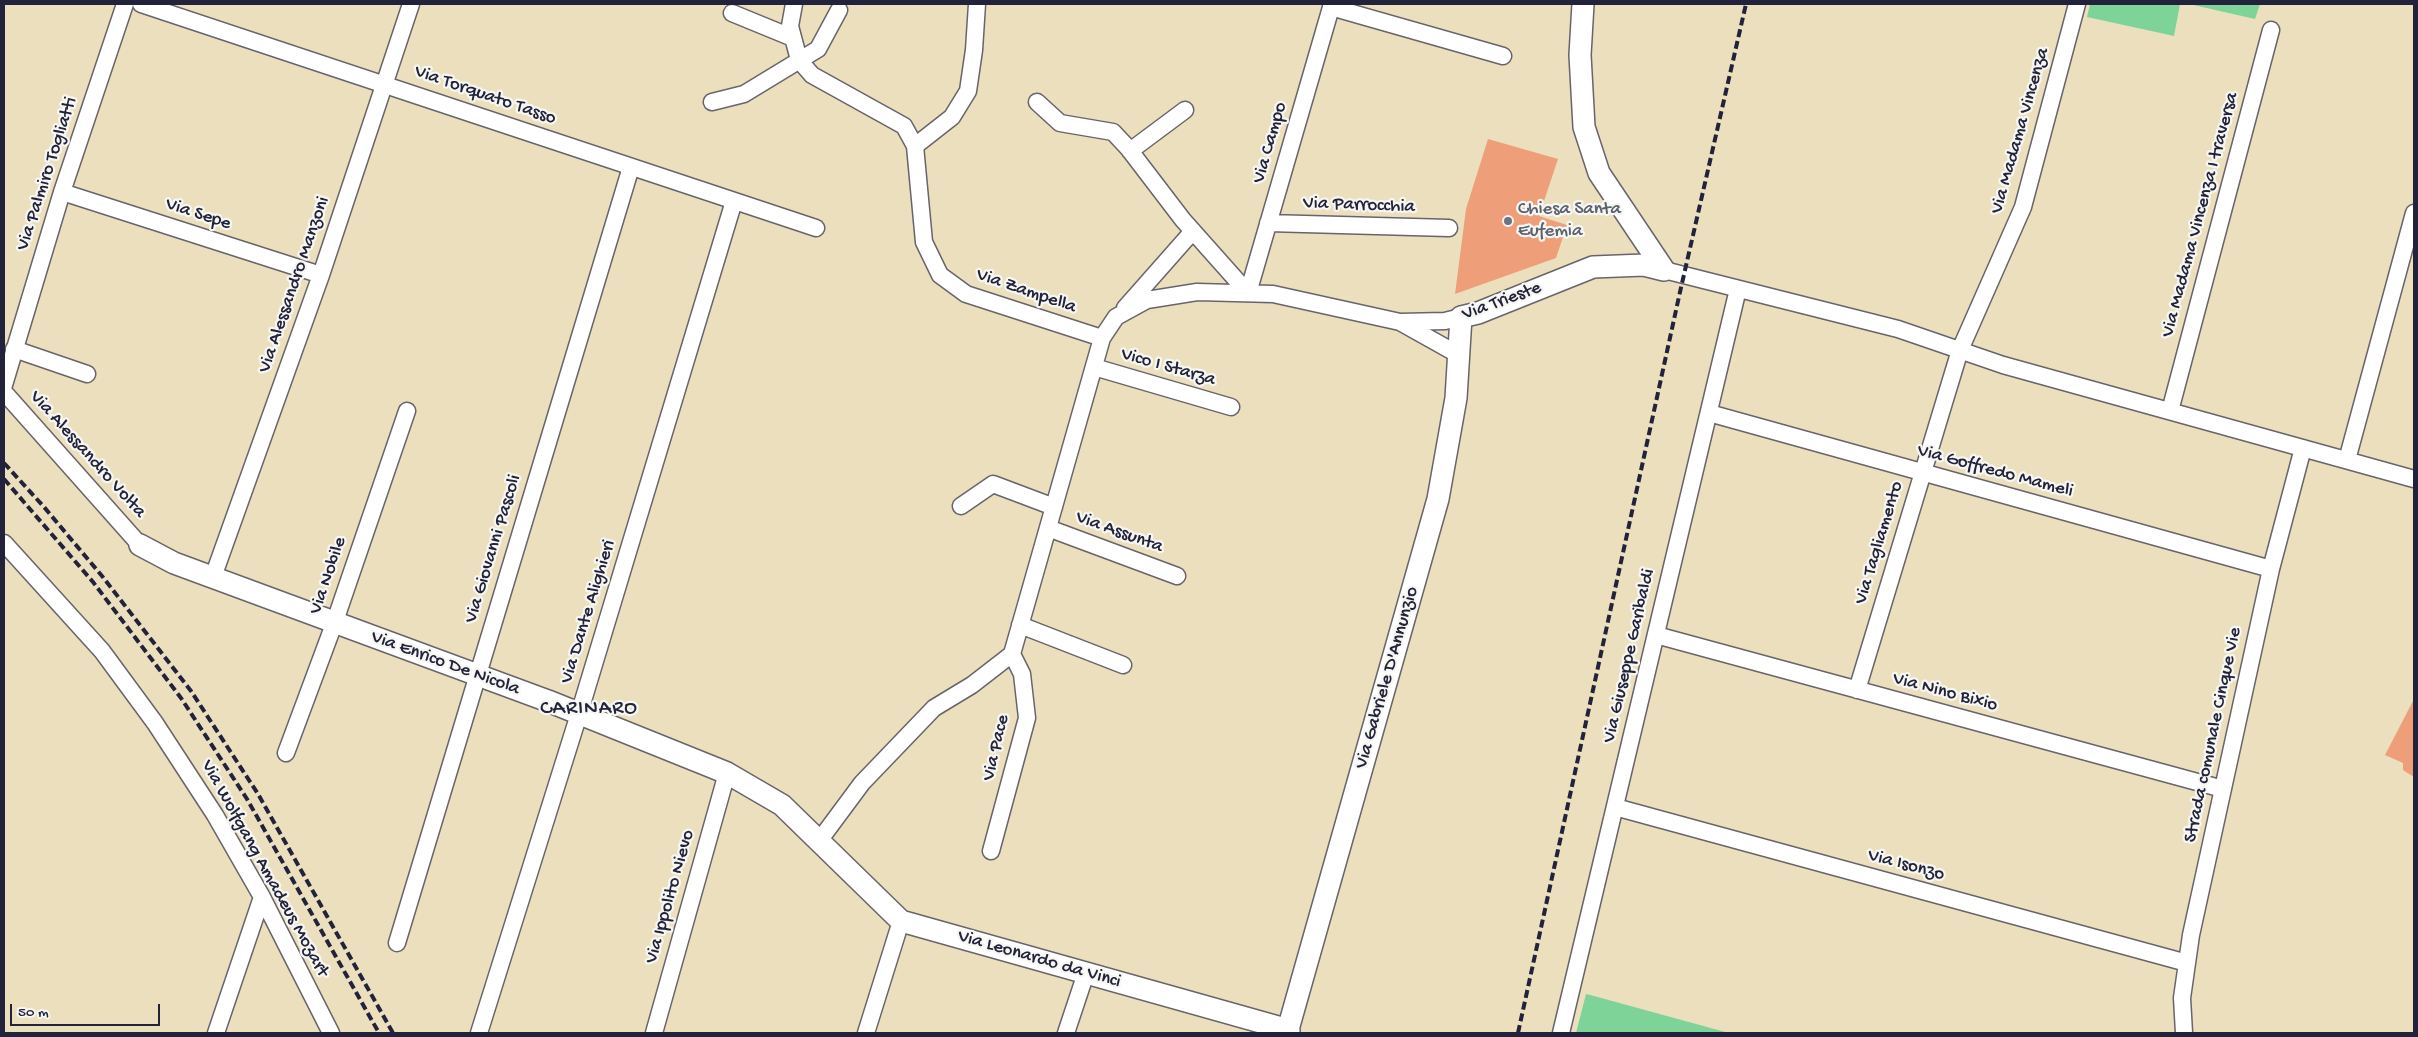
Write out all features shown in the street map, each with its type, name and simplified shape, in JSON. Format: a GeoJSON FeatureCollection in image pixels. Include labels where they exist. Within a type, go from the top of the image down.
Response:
{"type":"FeatureCollection","features":[{"type":"Feature","properties":{"kind":"street","name":"Via Palmiro Togliatti"},"geometry":{"type":"LineString","coordinates":[[4,385],[62,192],[125,4]]}},
{"type":"Feature","properties":{"kind":"street","name":"Via Torquato Tasso"},"geometry":{"type":"LineString","coordinates":[[141,4],[816,228]]}},
{"type":"Feature","properties":{"kind":"street","name":"Via Alessandro Manzoni"},"geometry":{"type":"LineString","coordinates":[[212,577],[321,275],[411,4]]}},
{"type":"Feature","properties":{"kind":"street"},"geometry":{"type":"LineString","coordinates":[[794,4],[790,26],[799,60]]}},
{"type":"Feature","properties":{"kind":"street"},"geometry":{"type":"LineString","coordinates":[[915,146],[952,117],[968,91],[974,50],[977,4]]}},
{"type":"Feature","properties":{"kind":"street"},"geometry":{"type":"LineString","coordinates":[[1583,4],[1580,55],[1584,126],[1599,173],[1664,270],[1898,329],[2003,365],[2414,479]]}},
{"type":"Feature","properties":{"kind":"street","name":"Via Madama Vincenza"},"geometry":{"type":"LineString","coordinates":[[1960,350],[2023,207],[2046,129],[2077,4]]}},
{"type":"Feature","properties":{"kind":"street"},"geometry":{"type":"LineString","coordinates":[[1331,5],[1503,56]]}},
{"type":"Feature","properties":{"kind":"street","name":"Via Campo"},"geometry":{"type":"LineString","coordinates":[[1248,293],[1331,5]]}},
{"type":"Feature","properties":{"kind":"street"},"geometry":{"type":"LineString","coordinates":[[712,102],[744,94],[818,49],[839,10]]}},
{"type":"Feature","properties":{"kind":"street"},"geometry":{"type":"LineString","coordinates":[[732,13],[794,40]]}},
{"type":"Feature","properties":{"kind":"street","name":"Via Madama Vincenza I traversa"},"geometry":{"type":"LineString","coordinates":[[2170,411],[2271,30]]}},
{"type":"Feature","properties":{"kind":"street","name":"Via Zampella"},"geometry":{"type":"LineString","coordinates":[[799,60],[812,74],[904,126],[915,146],[924,242],[940,275],[966,294],[1102,338]]}},
{"type":"Feature","properties":{"kind":"street"},"geometry":{"type":"LineString","coordinates":[[1038,102],[1060,123],[1113,132],[1193,231],[1248,293]]}},
{"type":"Feature","properties":{"kind":"street"},"geometry":{"type":"LineString","coordinates":[[1130,151],[1185,110]]}},
{"type":"Feature","properties":{"kind":"street","name":"Via Giovanni Pascoli"},"geometry":{"type":"LineString","coordinates":[[397,943],[631,167]]}},
{"type":"Feature","properties":{"kind":"street","name":"Via Sepe"},"geometry":{"type":"LineString","coordinates":[[62,192],[321,275]]}},
{"type":"Feature","properties":{"kind":"street","name":"Via Dante Alighieri"},"geometry":{"type":"LineString","coordinates":[[479,1033],[579,714],[734,201]]}},
{"type":"Feature","properties":{"kind":"street"},"geometry":{"type":"LineString","coordinates":[[2347,460],[2414,213]]}},
{"type":"Feature","properties":{"kind":"street","name":"Via Parrocchia"},"geometry":{"type":"LineString","coordinates":[[1268,223],[1449,228]]}},
{"type":"Feature","properties":{"kind":"street"},"geometry":{"type":"LineString","coordinates":[[819,841],[862,783],[934,708],[972,685],[1012,654],[1102,338],[1116,317],[1193,231]]}},
{"type":"Feature","properties":{"kind":"street","name":"Via Trieste"},"geometry":{"type":"LineString","coordinates":[[1116,317],[1147,300],[1197,292],[1273,294],[1400,322],[1445,320],[1478,313],[1593,267],[1644,265],[1664,270]]}},
{"type":"Feature","properties":{"kind":"street","name":"Via Giuseppe Garibaldi"},"geometry":{"type":"LineString","coordinates":[[1561,1033],[1738,289]]}},
{"type":"Feature","properties":{"kind":"street","name":"Via Gabriele D'Annunzio"},"geometry":{"type":"LineString","coordinates":[[1288,1031],[1438,500],[1456,398],[1461,317]]}},
{"type":"Feature","properties":{"kind":"street"},"geometry":{"type":"LineString","coordinates":[[1400,322],[1458,355]]}},
{"type":"Feature","properties":{"kind":"street"},"geometry":{"type":"LineString","coordinates":[[14,349],[86,374]]}},
{"type":"Feature","properties":{"kind":"street","name":"Via Tagliamento"},"geometry":{"type":"LineString","coordinates":[[1857,690],[1960,350]]}},
{"type":"Feature","properties":{"kind":"street","name":"Vico I Starza"},"geometry":{"type":"LineString","coordinates":[[1094,367],[1231,407]]}},
{"type":"Feature","properties":{"kind":"street","name":"Via Alessandro Volta"},"geometry":{"type":"LineString","coordinates":[[4,392],[140,545]]}},
{"type":"Feature","properties":{"kind":"street","name":"Via Nobile"},"geometry":{"type":"LineString","coordinates":[[286,753],[334,624],[407,411]]}},
{"type":"Feature","properties":{"kind":"street","name":"Via Goffredo Mameli"},"geometry":{"type":"LineString","coordinates":[[1708,413],[2271,569]]}},
{"type":"Feature","properties":{"kind":"street","name":"Strada comunale Cinque Vie"},"geometry":{"type":"LineString","coordinates":[[2184,1033],[2182,998],[2187,963],[2271,569],[2303,448]]}},
{"type":"Feature","properties":{"kind":"street"},"geometry":{"type":"LineString","coordinates":[[961,506],[993,484],[1054,507]]}},
{"type":"Feature","properties":{"kind":"street","name":"Via Assunta"},"geometry":{"type":"LineString","coordinates":[[1048,528],[1177,576]]}},
{"type":"Feature","properties":{"kind":"street","name":"Via Wolfgang Amadeus Mozart"},"geometry":{"type":"LineString","coordinates":[[4,543],[102,651],[156,723],[215,815],[262,897],[332,1033]]}},
{"type":"Feature","properties":{"kind":"street","name":"Via Enrico De Nicola"},"geometry":{"type":"LineString","coordinates":[[140,545],[174,563],[579,714],[727,773],[782,806],[819,841]]}},
{"type":"Feature","properties":{"kind":"street"},"geometry":{"type":"LineString","coordinates":[[1020,626],[1123,665]]}},
{"type":"Feature","properties":{"kind":"street","name":"Via Nino Bixio"},"geometry":{"type":"LineString","coordinates":[[1656,635],[2223,789]]}},
{"type":"Feature","properties":{"kind":"street","name":"Via Pace"},"geometry":{"type":"LineString","coordinates":[[991,851],[1027,718],[1022,674],[1012,654]]}},
{"type":"Feature","properties":{"kind":"street","name":"Via Ippolito Nievo"},"geometry":{"type":"LineString","coordinates":[[654,1033],[727,773]]}},
{"type":"Feature","properties":{"kind":"street","name":"Via Isonzo"},"geometry":{"type":"LineString","coordinates":[[1615,807],[2187,963]]}},
{"type":"Feature","properties":{"kind":"street","name":"Via Leonardo da Vinci"},"geometry":{"type":"LineString","coordinates":[[819,841],[901,921],[1288,1031]]}},
{"type":"Feature","properties":{"kind":"street"},"geometry":{"type":"LineString","coordinates":[[216,1033],[262,897]]}},
{"type":"Feature","properties":{"kind":"street"},"geometry":{"type":"LineString","coordinates":[[866,1033],[901,921]]}},
{"type":"Feature","properties":{"kind":"street"},"geometry":{"type":"LineString","coordinates":[[1066,1033],[1086,973]]}},
{"type":"Feature","properties":{"kind":"green space"},"geometry":{"type":"Polygon","coordinates":[[[2090,4],[2180,4],[2174,36],[2087,17],[2090,4]]]}},
{"type":"Feature","properties":{"kind":"green space"},"geometry":{"type":"Polygon","coordinates":[[[2189,4],[2260,4],[2255,19],[2189,4]]]}},
{"type":"Feature","properties":{"kind":"green space"},"geometry":{"type":"Polygon","coordinates":[[[1586,994],[1594,996],[1729,1033],[1576,1033],[1586,994]]]}},
{"type":"Feature","properties":{"kind":"building","name":"Chiesa Santa Eufemia"},"geometry":{"type":"Polygon","coordinates":[[[1488,139],[1558,159],[1539,216],[1567,225],[1556,258],[1455,294],[1466,209],[1488,139]]]}},
{"type":"Feature","properties":{"kind":"building"},"geometry":{"type":"Polygon","coordinates":[[[2414,699],[2414,777],[2403,770],[2403,763],[2385,755],[2414,699]]]}},
{"type":"Feature","properties":{"kind":"railway"},"geometry":{"type":"LineString","coordinates":[[1518,1033],[1680,292],[1746,4]]}},
{"type":"Feature","properties":{"kind":"railway"},"geometry":{"type":"LineString","coordinates":[[4,463],[102,576],[191,691],[258,794],[393,1033]]}},
{"type":"Feature","properties":{"kind":"railway"},"geometry":{"type":"LineString","coordinates":[[4,479],[93,582],[181,698],[247,799],[379,1033]]}},
{"type":"Feature","properties":{"kind":"place","name":"Chiesa Santa Eufemia"},"geometry":{"type":"Point","coordinates":[1508,221]}},
{"type":"Feature","properties":{"kind":"district","name":"CARINARO"},"geometry":{"type":"Point","coordinates":[589,710]}}]}
